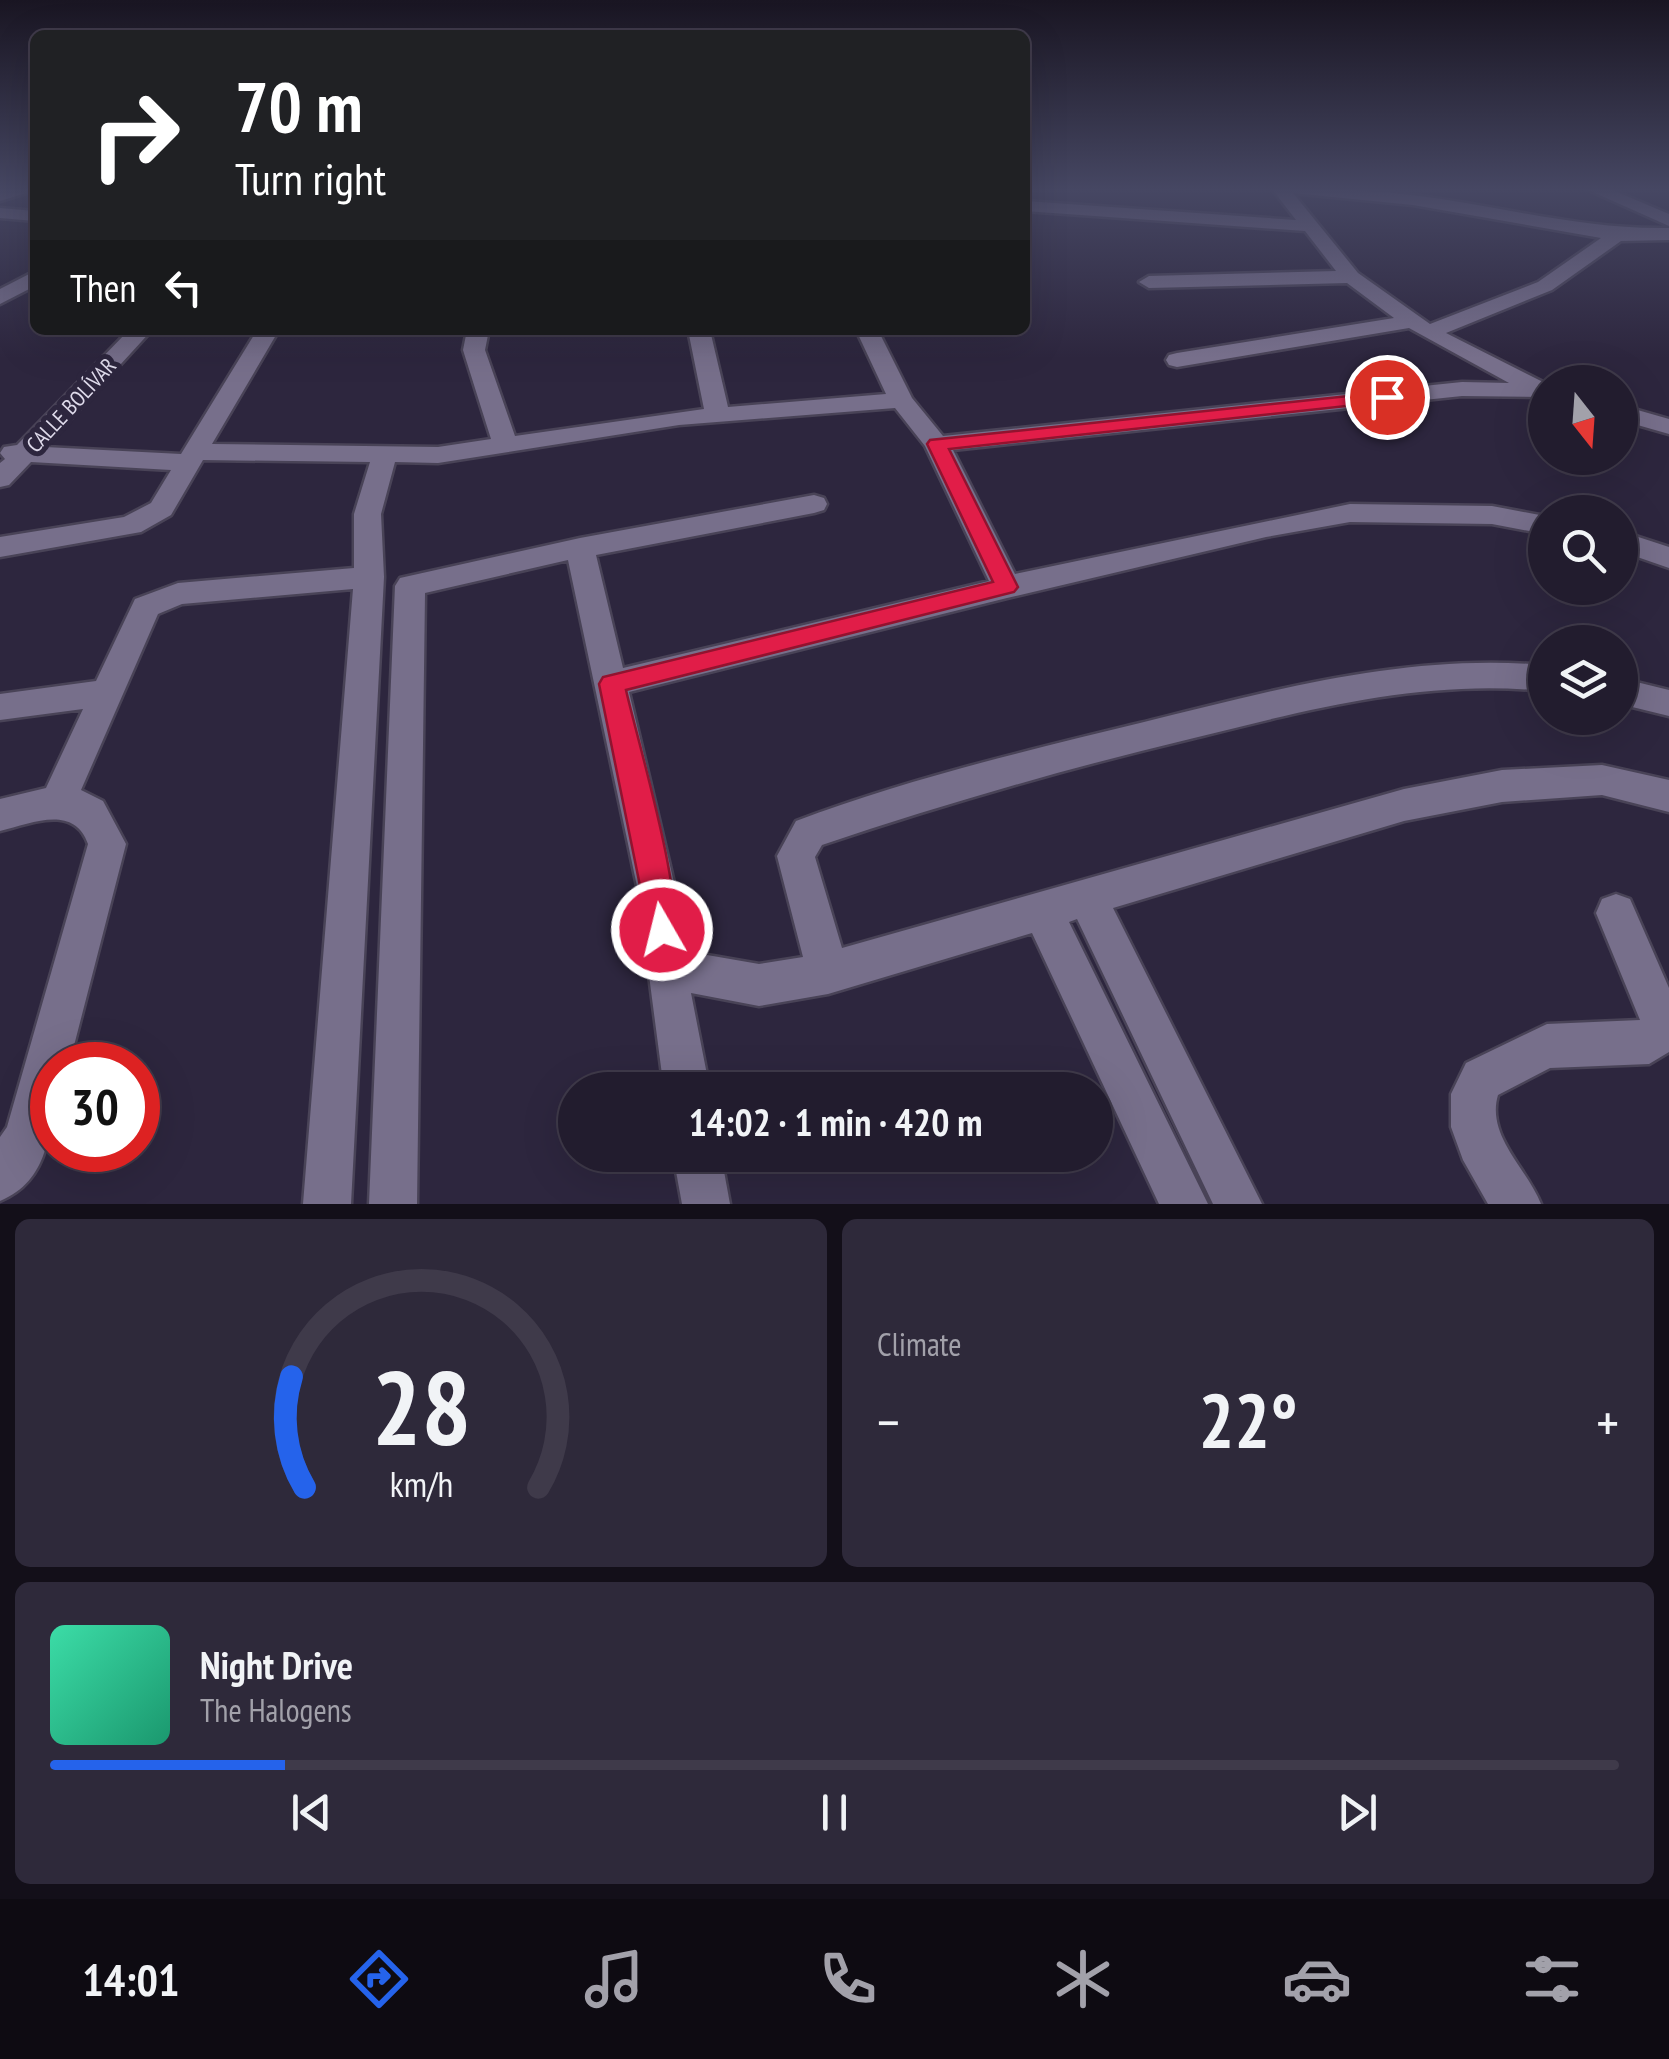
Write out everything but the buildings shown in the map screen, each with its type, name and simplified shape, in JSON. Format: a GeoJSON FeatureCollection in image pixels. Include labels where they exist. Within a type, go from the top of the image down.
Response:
{"type":"FeatureCollection","features":[{"type":"Feature","properties":{"kind":"street"},"geometry":{"type":"LineString","coordinates":[[1324,245],[1351,277],[1420,326],[1528,382]]}},
{"type":"Feature","properties":{"kind":"street"},"geometry":{"type":"LineString","coordinates":[[1177,360],[1420,326],[1544,286],[1602,245]]}},
{"type":"Feature","properties":{"kind":"street"},"geometry":{"type":"LineString","coordinates":[[1149,282],[1351,277]]}},
{"type":"Feature","properties":{"kind":"street"},"geometry":{"type":"LineString","coordinates":[[1,297],[30,280]]}},
{"type":"Feature","properties":{"kind":"street","name":"CALLE BOLÍVAR"},"geometry":{"type":"LineString","coordinates":[[0,479],[13,453],[135,335]]}},
{"type":"Feature","properties":{"kind":"street"},"geometry":{"type":"LineString","coordinates":[[0,547],[131,526],[162,509],[265,335]]}},
{"type":"Feature","properties":{"kind":"street"},"geometry":{"type":"LineString","coordinates":[[477,335],[474,350],[505,444]]}},
{"type":"Feature","properties":{"kind":"street"},"geometry":{"type":"LineString","coordinates":[[700,335],[717,413]]}},
{"type":"Feature","properties":{"kind":"street"},"geometry":{"type":"LineString","coordinates":[[870,335],[901,400],[937,444],[1006,587]]}},
{"type":"Feature","properties":{"kind":"street"},"geometry":{"type":"LineString","coordinates":[[937,444],[1462,389],[1528,388]]}},
{"type":"Feature","properties":{"kind":"street"},"geometry":{"type":"LineString","coordinates":[[13,453],[438,456],[717,413],[901,400]]}},
{"type":"Feature","properties":{"kind":"street"},"geometry":{"type":"LineString","coordinates":[[1638,418],[1669,427]]}},
{"type":"Feature","properties":{"kind":"street"},"geometry":{"type":"LineString","coordinates":[[326,1204],[369,577],[365,542],[371,491],[386,455]]}},
{"type":"Feature","properties":{"kind":"street"},"geometry":{"type":"LineString","coordinates":[[393,1204],[410,586],[580,548],[814,504]]}},
{"type":"Feature","properties":{"kind":"street"},"geometry":{"type":"LineString","coordinates":[[612,684],[1266,528],[1350,514],[1492,515],[1528,521]]}},
{"type":"Feature","properties":{"kind":"street"},"geometry":{"type":"LineString","coordinates":[[1638,547],[1669,558]]}},
{"type":"Feature","properties":{"kind":"street"},"geometry":{"type":"LineString","coordinates":[[580,548],[657,891],[683,1072]]}},
{"type":"Feature","properties":{"kind":"street"},"geometry":{"type":"LineString","coordinates":[[58,802],[140,612],[160,599],[298,581],[369,577]]}},
{"type":"Feature","properties":{"kind":"street"},"geometry":{"type":"LineString","coordinates":[[828,973],[796,856],[808,832],[1104,744],[1284,702],[1422,676],[1492,673],[1528,676]]}},
{"type":"Feature","properties":{"kind":"street"},"geometry":{"type":"LineString","coordinates":[[0,707],[105,693]]}},
{"type":"Feature","properties":{"kind":"street"},"geometry":{"type":"LineString","coordinates":[[1638,695],[1669,703]]}},
{"type":"Feature","properties":{"kind":"street"},"geometry":{"type":"LineString","coordinates":[[666,968],[759,985],[828,973],[1404,805],[1502,786],[1602,780],[1669,796]]}},
{"type":"Feature","properties":{"kind":"street"},"geometry":{"type":"LineString","coordinates":[[0,815],[58,802],[76,804],[93,813],[102,825],[107,844],[27,1139],[0,1178]]}},
{"type":"Feature","properties":{"kind":"street"},"geometry":{"type":"LineString","coordinates":[[1087,898],[1238,1204]]}},
{"type":"Feature","properties":{"kind":"street"},"geometry":{"type":"LineString","coordinates":[[1043,912],[1184,1204]]}},
{"type":"Feature","properties":{"kind":"street"},"geometry":{"type":"LineString","coordinates":[[1517,1204],[1475,1132],[1471,1106],[1482,1079],[1547,1046],[1649,1042],[1664,1026],[1616,913]]}},
{"type":"Feature","properties":{"kind":"street"},"geometry":{"type":"LineString","coordinates":[[701,1172],[706,1204]]}},
{"type":"Feature","properties":{"kind":"route"},"geometry":{"type":"LineString","coordinates":[[662,930],[612,684],[1006,587],[937,444],[1387,397]]}}]}
